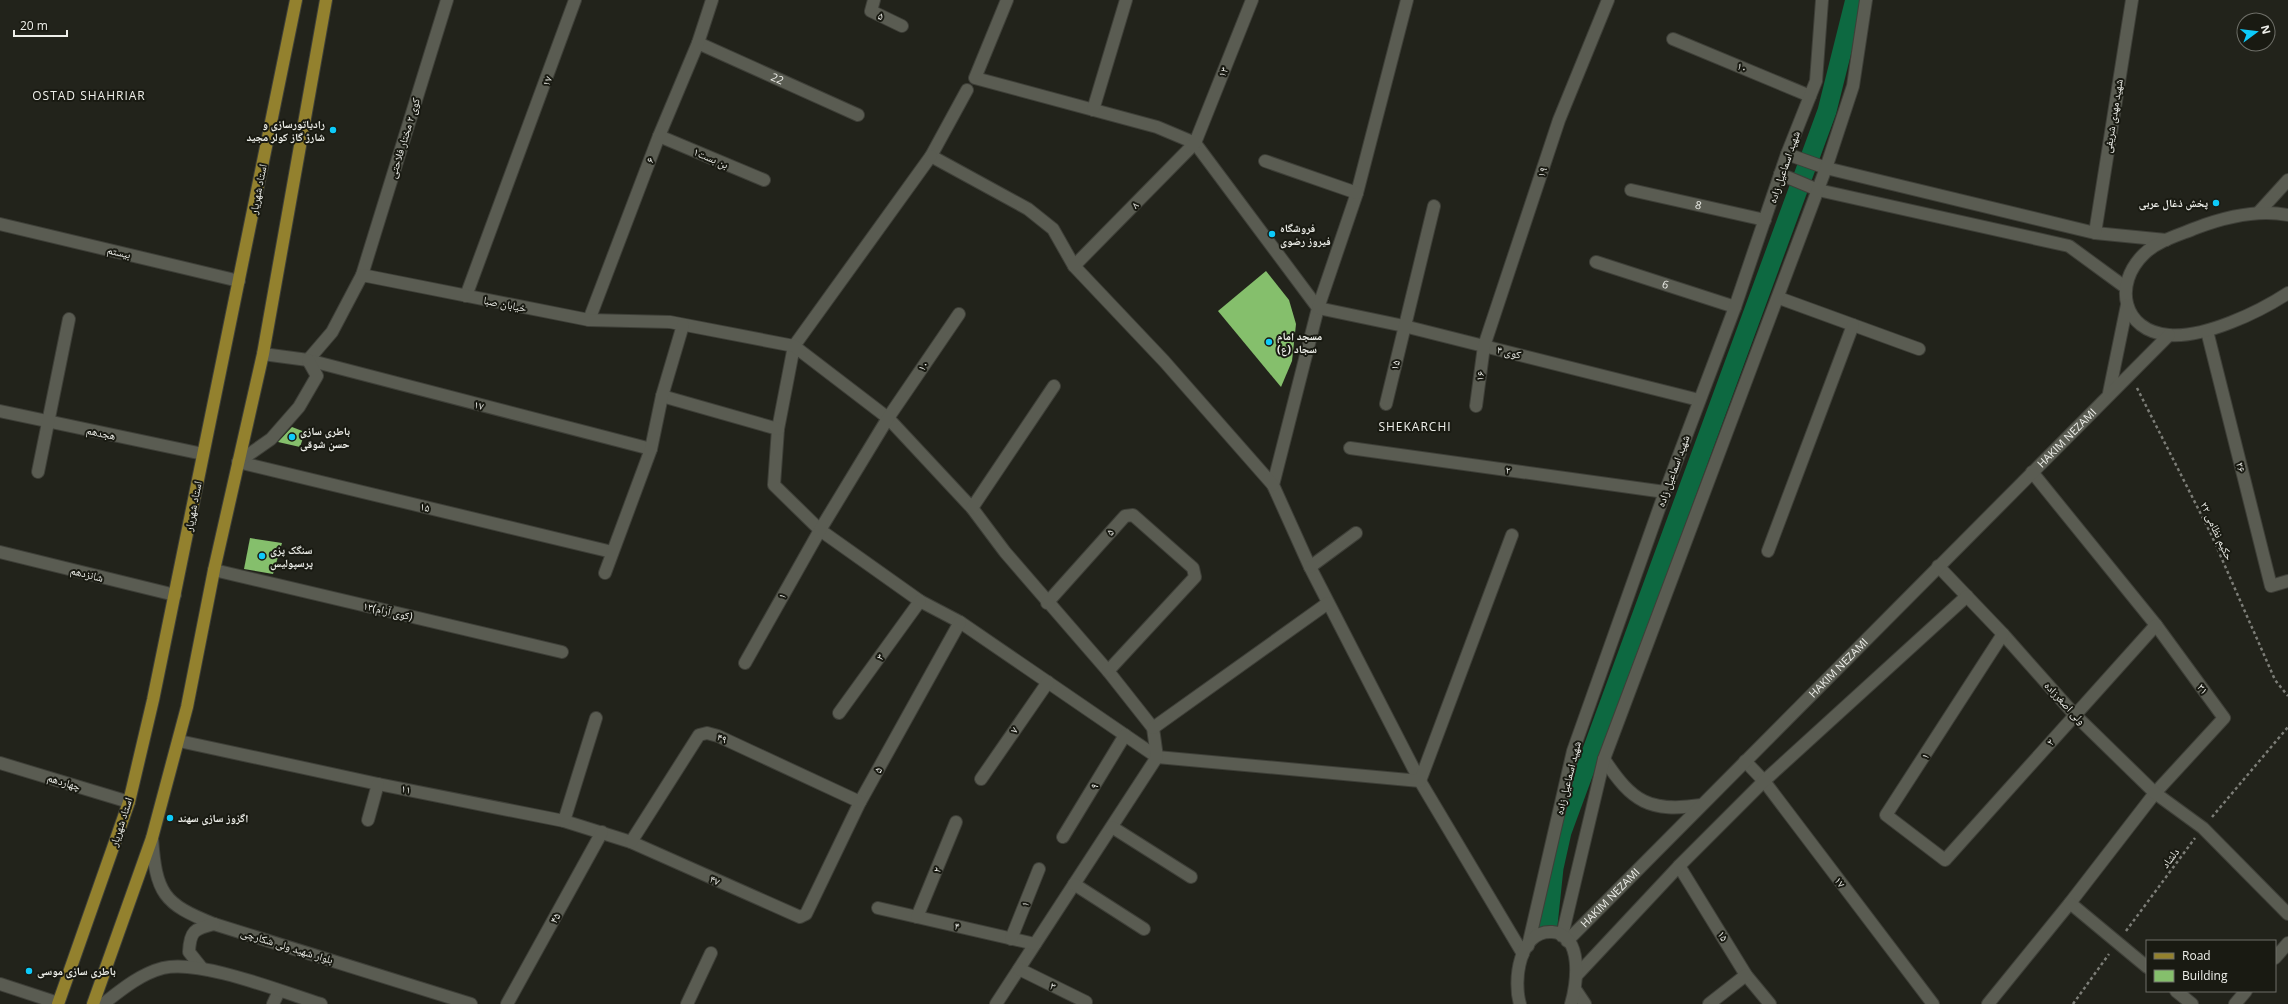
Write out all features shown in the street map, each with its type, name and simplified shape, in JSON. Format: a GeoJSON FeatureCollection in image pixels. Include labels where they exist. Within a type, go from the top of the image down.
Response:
{"type":"FeatureCollection","features":[{"type":"Feature","properties":{"kind":"main road","name":"استاد شهریار"},"geometry":{"type":"LineString","coordinates":[[58,1003],[129,802],[175,595],[296,0]]}},
{"type":"Feature","properties":{"kind":"main road"},"geometry":{"type":"LineString","coordinates":[[93,1004],[152,838],[179,741],[214,570],[263,354],[326,0]]}},
{"type":"Feature","properties":{"kind":"street","name":"کوی ۲ مختار فلاحتی"},"geometry":{"type":"LineString","coordinates":[[362,275],[447,0]]}},
{"type":"Feature","properties":{"kind":"street","name":"۱۷"},"geometry":{"type":"LineString","coordinates":[[466,296],[575,0]]}},
{"type":"Feature","properties":{"kind":"street","name":"۶"},"geometry":{"type":"LineString","coordinates":[[589,320],[659,136],[698,43],[712,0]]}},
{"type":"Feature","properties":{"kind":"street","name":"۵"},"geometry":{"type":"LineString","coordinates":[[874,0],[871,11],[902,26]]}},
{"type":"Feature","properties":{"kind":"street"},"geometry":{"type":"LineString","coordinates":[[1007,0],[975,78],[1157,127],[1195,143],[1318,308]]}},
{"type":"Feature","properties":{"kind":"street"},"geometry":{"type":"LineString","coordinates":[[1093,110],[1126,0]]}},
{"type":"Feature","properties":{"kind":"street","name":"۱۳"},"geometry":{"type":"LineString","coordinates":[[1195,143],[1252,0]]}},
{"type":"Feature","properties":{"kind":"street"},"geometry":{"type":"LineString","coordinates":[[1273,485],[1318,308],[1357,193],[1407,0]]}},
{"type":"Feature","properties":{"kind":"street","name":"۱۹"},"geometry":{"type":"LineString","coordinates":[[1484,346],[1559,120],[1608,0]]}},
{"type":"Feature","properties":{"kind":"street","name":"شهید اسماعیل زاده"},"geometry":{"type":"LineString","coordinates":[[1520,1004],[1517,972],[1525,950],[1573,751],[1665,492],[1734,307],[1787,154],[1816,81],[1822,0]]}},
{"type":"Feature","properties":{"kind":"street"},"geometry":{"type":"LineString","coordinates":[[1564,938],[1604,759],[1779,298],[1826,168],[1853,86],[1866,0]]}},
{"type":"Feature","properties":{"kind":"street","name":"شهید مهدی شریفی"},"geometry":{"type":"LineString","coordinates":[[2095,233],[2132,0]]}},
{"type":"Feature","properties":{"kind":"street","name":"۱۰"},"geometry":{"type":"LineString","coordinates":[[1673,39],[1810,96]]}},
{"type":"Feature","properties":{"kind":"street","name":"22"},"geometry":{"type":"LineString","coordinates":[[698,43],[858,115]]}},
{"type":"Feature","properties":{"kind":"street"},"geometry":{"type":"LineString","coordinates":[[967,90],[932,156],[794,346],[778,429],[774,485],[820,530],[920,601],[960,622],[1157,757],[1420,781]]}},
{"type":"Feature","properties":{"kind":"street","name":"بن بست۱"},"geometry":{"type":"LineString","coordinates":[[659,136],[764,180]]}},
{"type":"Feature","properties":{"kind":"street","name":"۸"},"geometry":{"type":"LineString","coordinates":[[1074,266],[1195,143]]}},
{"type":"Feature","properties":{"kind":"street"},"geometry":{"type":"LineString","coordinates":[[1787,154],[1826,168],[2095,233],[2166,240]]}},
{"type":"Feature","properties":{"kind":"street"},"geometry":{"type":"LineString","coordinates":[[932,156],[1028,210],[1053,229],[1074,266],[1164,361],[1273,485],[1310,567],[1420,781],[1525,950],[1540,935],[1553,932],[1564,938],[1575,956],[1575,989],[1571,1004]]}},
{"type":"Feature","properties":{"kind":"street"},"geometry":{"type":"LineString","coordinates":[[1265,161],[1357,193]]}},
{"type":"Feature","properties":{"kind":"street"},"geometry":{"type":"LineString","coordinates":[[1780,174],[1818,190],[2069,246],[2125,287]]}},
{"type":"Feature","properties":{"kind":"street"},"geometry":{"type":"LineString","coordinates":[[2258,213],[2288,180]]}},
{"type":"Feature","properties":{"kind":"street","name":"8"},"geometry":{"type":"LineString","coordinates":[[1630,190],[1765,220]]}},
{"type":"Feature","properties":{"kind":"street","name":"۱۵"},"geometry":{"type":"LineString","coordinates":[[1386,404],[1434,206]]}},
{"type":"Feature","properties":{"kind":"street"},"geometry":{"type":"LineString","coordinates":[[2288,215],[2258,213],[2223,220],[2166,240],[2145,253],[2130,270],[2125,287],[2127,305],[2132,318],[2140,326],[2169,335],[2207,330],[2253,311],[2288,293]]}},
{"type":"Feature","properties":{"kind":"street","name":"بیستم"},"geometry":{"type":"LineString","coordinates":[[0,224],[238,280]]}},
{"type":"Feature","properties":{"kind":"street","name":"6"},"geometry":{"type":"LineString","coordinates":[[1596,262],[1734,307]]}},
{"type":"Feature","properties":{"kind":"street"},"geometry":{"type":"LineString","coordinates":[[308,360],[332,332],[362,275]]}},
{"type":"Feature","properties":{"kind":"street","name":"خیابان صبا"},"geometry":{"type":"LineString","coordinates":[[362,275],[589,320],[670,322],[794,346]]}},
{"type":"Feature","properties":{"kind":"street"},"geometry":{"type":"LineString","coordinates":[[1779,298],[1919,349]]}},
{"type":"Feature","properties":{"kind":"street"},"geometry":{"type":"LineString","coordinates":[[2110,394],[2127,305]]}},
{"type":"Feature","properties":{"kind":"street","name":"کوی ۴"},"geometry":{"type":"LineString","coordinates":[[1318,308],[1404,326],[1699,400]]}},
{"type":"Feature","properties":{"kind":"street","name":"۱۰"},"geometry":{"type":"LineString","coordinates":[[820,530],[888,418],[959,314]]}},
{"type":"Feature","properties":{"kind":"street"},"geometry":{"type":"LineString","coordinates":[[38,472],[47,421],[69,319]]}},
{"type":"Feature","properties":{"kind":"street"},"geometry":{"type":"LineString","coordinates":[[605,574],[651,449],[662,396],[683,325]]}},
{"type":"Feature","properties":{"kind":"street"},"geometry":{"type":"LineString","coordinates":[[1768,551],[1853,325]]}},
{"type":"Feature","properties":{"kind":"street","name":"۲۶"},"geometry":{"type":"LineString","coordinates":[[2207,330],[2271,586],[2288,581]]}},
{"type":"Feature","properties":{"kind":"street","name":"HAKIM NEZAMI"},"geometry":{"type":"LineString","coordinates":[[1564,938],[1701,805],[2169,335]]}},
{"type":"Feature","properties":{"kind":"street"},"geometry":{"type":"LineString","coordinates":[[794,346],[888,418],[972,508],[1005,552],[1047,603],[1108,671],[1153,728],[1157,757],[996,1004]]}},
{"type":"Feature","properties":{"kind":"street","name":"۱۶"},"geometry":{"type":"LineString","coordinates":[[1476,406],[1484,346]]}},
{"type":"Feature","properties":{"kind":"street"},"geometry":{"type":"LineString","coordinates":[[263,354],[308,360]]}},
{"type":"Feature","properties":{"kind":"street"},"geometry":{"type":"LineString","coordinates":[[238,462],[271,439],[298,407],[317,376],[308,360]]}},
{"type":"Feature","properties":{"kind":"street","name":"۱۷"},"geometry":{"type":"LineString","coordinates":[[308,360],[651,449]]}},
{"type":"Feature","properties":{"kind":"street"},"geometry":{"type":"LineString","coordinates":[[972,508],[1054,386]]}},
{"type":"Feature","properties":{"kind":"street"},"geometry":{"type":"LineString","coordinates":[[662,396],[778,429]]}},
{"type":"Feature","properties":{"kind":"street","name":"هجدهم"},"geometry":{"type":"LineString","coordinates":[[0,411],[203,454]]}},
{"type":"Feature","properties":{"kind":"street","name":"۲"},"geometry":{"type":"LineString","coordinates":[[1350,448],[1665,492]]}},
{"type":"Feature","properties":{"kind":"street","name":"۱۵"},"geometry":{"type":"LineString","coordinates":[[238,462],[612,552]]}},
{"type":"Feature","properties":{"kind":"street","name":"۳۱"},"geometry":{"type":"LineString","coordinates":[[1988,1004],[2155,793],[2224,718],[2156,625],[2032,472]]}},
{"type":"Feature","properties":{"kind":"street","name":"۵"},"geometry":{"type":"LineString","coordinates":[[1047,603],[1125,516],[1133,515],[1193,568],[1195,578],[1108,671]]}},
{"type":"Feature","properties":{"kind":"street","name":"۱"},"geometry":{"type":"LineString","coordinates":[[744,663],[820,530]]}},
{"type":"Feature","properties":{"kind":"street"},"geometry":{"type":"LineString","coordinates":[[1310,567],[1356,533]]}},
{"type":"Feature","properties":{"kind":"street"},"geometry":{"type":"LineString","coordinates":[[1420,781],[1512,535]]}},
{"type":"Feature","properties":{"kind":"street","name":"شانزدهم"},"geometry":{"type":"LineString","coordinates":[[0,552],[175,595]]}},
{"type":"Feature","properties":{"kind":"street","name":"ولی اصغرزاده"},"geometry":{"type":"LineString","coordinates":[[1938,566],[2003,634],[2074,714],[2155,793],[2203,828],[2288,914]]}},
{"type":"Feature","properties":{"kind":"street","name":"۱۳(کوی آرام)"},"geometry":{"type":"LineString","coordinates":[[214,570],[562,652]]}},
{"type":"Feature","properties":{"kind":"street"},"geometry":{"type":"LineString","coordinates":[[1576,976],[1679,866],[1764,781],[1967,596]]}},
{"type":"Feature","properties":{"kind":"street","name":"۳"},"geometry":{"type":"LineString","coordinates":[[839,713],[920,601]]}},
{"type":"Feature","properties":{"kind":"street"},"geometry":{"type":"LineString","coordinates":[[1153,728],[1328,603]]}},
{"type":"Feature","properties":{"kind":"street","name":"۵"},"geometry":{"type":"LineString","coordinates":[[800,917],[806,914],[860,802],[960,622]]}},
{"type":"Feature","properties":{"kind":"street","name":"۲"},"geometry":{"type":"LineString","coordinates":[[1945,860],[2074,714],[2156,625]]}},
{"type":"Feature","properties":{"kind":"street","name":"۱"},"geometry":{"type":"LineString","coordinates":[[1945,860],[1886,815],[2003,634]]}},
{"type":"Feature","properties":{"kind":"street","name":"۷"},"geometry":{"type":"LineString","coordinates":[[981,779],[1048,682]]}},
{"type":"Feature","properties":{"kind":"street"},"geometry":{"type":"LineString","coordinates":[[564,821],[596,718]]}},
{"type":"Feature","properties":{"kind":"street","name":"۴۹"},"geometry":{"type":"LineString","coordinates":[[631,842],[699,735],[707,733],[718,736],[860,802]]}},
{"type":"Feature","properties":{"kind":"street","name":"۹"},"geometry":{"type":"LineString","coordinates":[[1063,837],[1125,735]]}},
{"type":"Feature","properties":{"kind":"street","name":"۱۱"},"geometry":{"type":"LineString","coordinates":[[179,741],[378,784],[564,821],[631,842]]}},
{"type":"Feature","properties":{"kind":"street"},"geometry":{"type":"LineString","coordinates":[[1604,759],[1618,782],[1634,795],[1652,805],[1675,809],[1701,805]]}},
{"type":"Feature","properties":{"kind":"street","name":"۱۷"},"geometry":{"type":"LineString","coordinates":[[1745,761],[1764,781],[1933,1004]]}},
{"type":"Feature","properties":{"kind":"street","name":"چهاردهم"},"geometry":{"type":"LineString","coordinates":[[0,763],[129,802]]}},
{"type":"Feature","properties":{"kind":"street"},"geometry":{"type":"LineString","coordinates":[[368,820],[378,784]]}},
{"type":"Feature","properties":{"kind":"street","name":"۲"},"geometry":{"type":"LineString","coordinates":[[917,917],[956,822]]}},
{"type":"Feature","properties":{"kind":"street"},"geometry":{"type":"LineString","coordinates":[[1112,827],[1191,877]]}},
{"type":"Feature","properties":{"kind":"street","name":"۴۵"},"geometry":{"type":"LineString","coordinates":[[507,1004],[602,832]]}},
{"type":"Feature","properties":{"kind":"street","name":"بلوار شهید ولی شکارچی"},"geometry":{"type":"LineString","coordinates":[[152,838],[154,868],[162,892],[184,912],[214,924],[471,1004]]}},
{"type":"Feature","properties":{"kind":"street","name":"۴۷"},"geometry":{"type":"LineString","coordinates":[[631,842],[800,917]]}},
{"type":"Feature","properties":{"kind":"street","name":"۱۵"},"geometry":{"type":"LineString","coordinates":[[1679,866],[1746,974],[1770,1004]]}},
{"type":"Feature","properties":{"kind":"street","name":"۱"},"geometry":{"type":"LineString","coordinates":[[1011,939],[1039,869]]}},
{"type":"Feature","properties":{"kind":"street"},"geometry":{"type":"LineString","coordinates":[[1074,884],[1144,929]]}},
{"type":"Feature","properties":{"kind":"street"},"geometry":{"type":"LineString","coordinates":[[2070,902],[2146,966]]}},
{"type":"Feature","properties":{"kind":"street","name":"۴"},"geometry":{"type":"LineString","coordinates":[[878,908],[1035,944]]}},
{"type":"Feature","properties":{"kind":"street"},"geometry":{"type":"LineString","coordinates":[[201,967],[189,952],[190,938],[198,928],[214,924]]}},
{"type":"Feature","properties":{"kind":"street"},"geometry":{"type":"LineString","coordinates":[[2276,957],[2288,943]]}},
{"type":"Feature","properties":{"kind":"street"},"geometry":{"type":"LineString","coordinates":[[687,1004],[711,953]]}},
{"type":"Feature","properties":{"kind":"street"},"geometry":{"type":"LineString","coordinates":[[103,1004],[132,982],[163,968],[201,967],[321,1004]]}},
{"type":"Feature","properties":{"kind":"street","name":"۳"},"geometry":{"type":"LineString","coordinates":[[1019,969],[1086,1002]]}},
{"type":"Feature","properties":{"kind":"street"},"geometry":{"type":"LineString","coordinates":[[1709,1004],[1746,974]]}},
{"type":"Feature","properties":{"kind":"street"},"geometry":{"type":"LineString","coordinates":[[0,984],[58,1003]]}},
{"type":"Feature","properties":{"kind":"street"},"geometry":{"type":"LineString","coordinates":[[1575,989],[1585,1004]]}},
{"type":"Feature","properties":{"kind":"street"},"geometry":{"type":"LineString","coordinates":[[273,1004],[278,991]]}},
{"type":"Feature","properties":{"kind":"street"},"geometry":{"type":"LineString","coordinates":[[2177,992],[2192,1004]]}},
{"type":"Feature","properties":{"kind":"street"},"geometry":{"type":"LineString","coordinates":[[2235,1004],[2245,992]]}},
{"type":"Feature","properties":{"kind":"path","name":"۲۲ حکیم نظامی"},"geometry":{"type":"LineString","coordinates":[[2130,374],[2211,534],[2275,680],[2288,696]]}},
{"type":"Feature","properties":{"kind":"path","name":"دلشاد"},"geometry":{"type":"LineString","coordinates":[[2073,1004],[2203,828],[2288,727]]}},
{"type":"Feature","properties":{"kind":"building","name":"مسجد امام سجاد (ع)"},"geometry":{"type":"Polygon","coordinates":[[[1266,271],[1289,300],[1296,324],[1292,361],[1281,387],[1218,311],[1266,271]]]}},
{"type":"Feature","properties":{"kind":"building","name":"باطری سازی حسن شوقی"},"geometry":{"type":"Polygon","coordinates":[[[292,427],[305,432],[300,447],[278,442],[292,427]]]}},
{"type":"Feature","properties":{"kind":"building","name":"سنگک پزی پرسپولیس"},"geometry":{"type":"Polygon","coordinates":[[[250,538],[282,543],[273,574],[244,569],[250,538]]]}},
{"type":"Feature","properties":{"kind":"waterway"},"geometry":{"type":"LineString","coordinates":[[1548,925],[1554,868],[1562,832],[1827,111],[1854,3]]}},
{"type":"Feature","properties":{"kind":"place","name":"رادیاتورسازی و شارژ گاز کولر مجید"},"geometry":{"type":"Point","coordinates":[333,130]}},
{"type":"Feature","properties":{"kind":"place","name":"پخش ذغال عربی"},"geometry":{"type":"Point","coordinates":[2216,203]}},
{"type":"Feature","properties":{"kind":"place","name":"فروشگاه فیروز رضوی"},"geometry":{"type":"Point","coordinates":[1272,234]}},
{"type":"Feature","properties":{"kind":"place","name":"مسجد امام سجاد (ع)"},"geometry":{"type":"Point","coordinates":[1269,342]}},
{"type":"Feature","properties":{"kind":"place","name":"باطری سازی حسن شوقی"},"geometry":{"type":"Point","coordinates":[292,437]}},
{"type":"Feature","properties":{"kind":"place","name":"سنگک پزی پرسپولیس"},"geometry":{"type":"Point","coordinates":[262,556]}},
{"type":"Feature","properties":{"kind":"place","name":"اگزوز سازی سهند"},"geometry":{"type":"Point","coordinates":[170,818]}},
{"type":"Feature","properties":{"kind":"place","name":"باطری سازی موسی"},"geometry":{"type":"Point","coordinates":[29,971]}},
{"type":"Feature","properties":{"kind":"district","name":"OSTAD SHAHRIAR"},"geometry":{"type":"Point","coordinates":[89,96]}},
{"type":"Feature","properties":{"kind":"district","name":"SHEKARCHI"},"geometry":{"type":"Point","coordinates":[1415,427]}}]}
